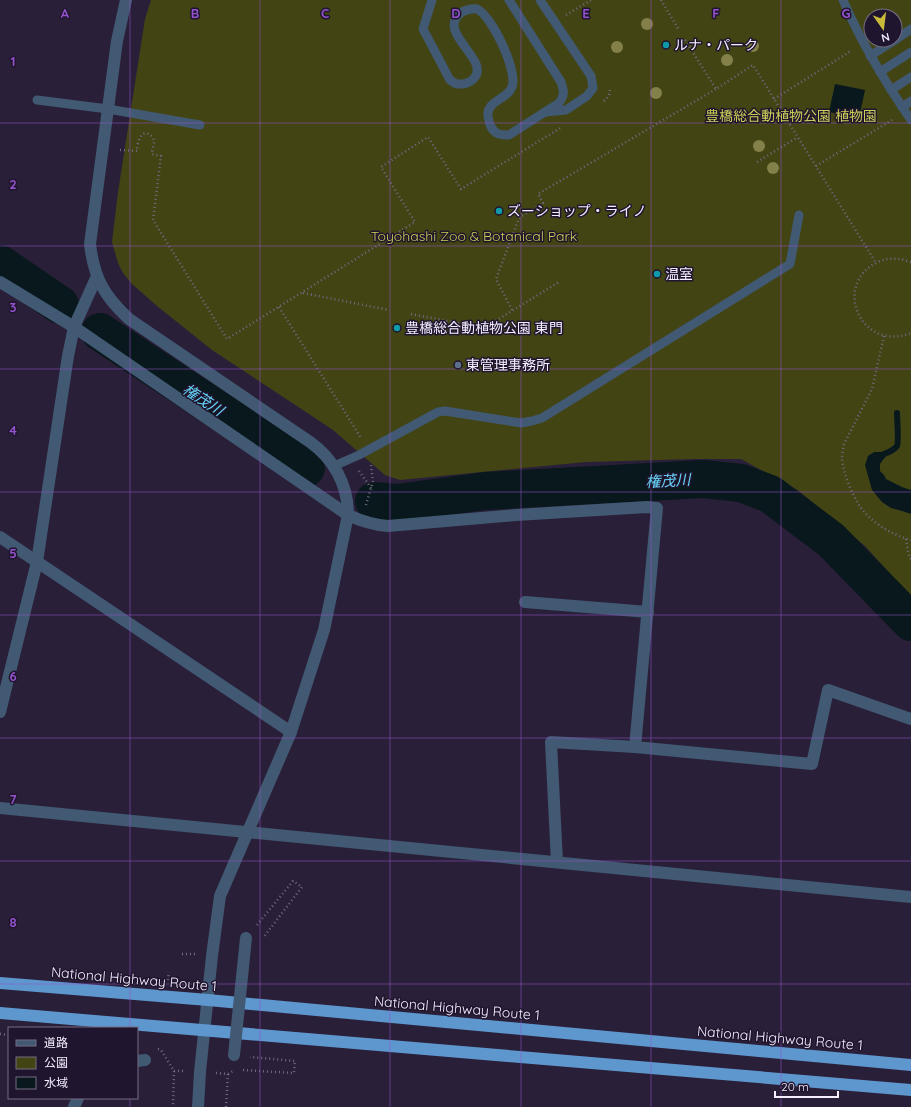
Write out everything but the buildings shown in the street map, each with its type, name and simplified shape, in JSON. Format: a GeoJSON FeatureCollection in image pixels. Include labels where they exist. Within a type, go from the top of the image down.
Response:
{"type":"FeatureCollection","features":[{"type":"Feature","properties":{"kind":"highway","name":"National Highway Route 1"},"geometry":{"type":"LineString","coordinates":[[0,983],[208,1000],[911,1065]]}},
{"type":"Feature","properties":{"kind":"highway"},"geometry":{"type":"LineString","coordinates":[[0,1013],[911,1090]]}},
{"type":"Feature","properties":{"kind":"street"},"geometry":{"type":"LineString","coordinates":[[126,0],[118,41],[90,244],[93,266],[97,276],[105,292],[116,306],[129,318],[321,450],[334,466],[344,487],[348,515],[324,630],[292,732],[220,896],[204,1030],[198,1107]]}},
{"type":"Feature","properties":{"kind":"street"},"geometry":{"type":"LineString","coordinates":[[0,712],[37,562],[68,356],[74,328],[97,276]]}},
{"type":"Feature","properties":{"kind":"street"},"geometry":{"type":"LineString","coordinates":[[0,282],[74,328],[348,515],[371,524],[388,526],[647,506],[657,508],[635,747]]}},
{"type":"Feature","properties":{"kind":"street"},"geometry":{"type":"LineString","coordinates":[[0,537],[292,732]]}},
{"type":"Feature","properties":{"kind":"street"},"geometry":{"type":"LineString","coordinates":[[525,602],[648,612]]}},
{"type":"Feature","properties":{"kind":"street"},"geometry":{"type":"LineString","coordinates":[[557,862],[551,742],[635,747],[812,764],[828,690],[911,719]]}},
{"type":"Feature","properties":{"kind":"street"},"geometry":{"type":"LineString","coordinates":[[0,808],[911,897]]}},
{"type":"Feature","properties":{"kind":"street"},"geometry":{"type":"LineString","coordinates":[[234,1056],[246,938]]}},
{"type":"Feature","properties":{"kind":"lane"},"geometry":{"type":"LineString","coordinates":[[432,0],[424,28],[450,80],[457,84],[466,83],[476,77],[478,73],[476,62],[456,33],[454,25],[454,21],[463,12],[470,9],[476,9],[484,16],[502,42],[513,78],[512,86],[509,93],[490,106],[488,113],[489,124],[494,132],[501,135],[509,135],[559,103],[563,97],[564,89],[509,0]]}},
{"type":"Feature","properties":{"kind":"lane"},"geometry":{"type":"LineString","coordinates":[[540,0],[591,76],[593,88],[587,96],[566,110],[543,112]]}},
{"type":"Feature","properties":{"kind":"lane"},"geometry":{"type":"LineString","coordinates":[[842,0],[863,44]]}},
{"type":"Feature","properties":{"kind":"lane"},"geometry":{"type":"LineString","coordinates":[[865,48],[911,120]]}},
{"type":"Feature","properties":{"kind":"lane"},"geometry":{"type":"LineString","coordinates":[[870,56],[882,48]]}},
{"type":"Feature","properties":{"kind":"lane"},"geometry":{"type":"LineString","coordinates":[[880,72],[911,52]]}},
{"type":"Feature","properties":{"kind":"lane"},"geometry":{"type":"LineString","coordinates":[[891,90],[911,77]]}},
{"type":"Feature","properties":{"kind":"lane"},"geometry":{"type":"LineString","coordinates":[[37,100],[108,109],[200,125]]}},
{"type":"Feature","properties":{"kind":"lane"},"geometry":{"type":"LineString","coordinates":[[904,110],[911,102]]}},
{"type":"Feature","properties":{"kind":"lane"},"geometry":{"type":"LineString","coordinates":[[334,466],[351,459],[438,412],[450,412],[521,423],[532,422],[542,418],[790,264],[799,215]]}},
{"type":"Feature","properties":{"kind":"path"},"geometry":{"type":"LineString","coordinates":[[661,0],[679,30]]}},
{"type":"Feature","properties":{"kind":"path"},"geometry":{"type":"LineString","coordinates":[[685,40],[716,89]]}},
{"type":"Feature","properties":{"kind":"path"},"geometry":{"type":"LineString","coordinates":[[774,99],[863,44]]}},
{"type":"Feature","properties":{"kind":"path"},"geometry":{"type":"LineString","coordinates":[[512,310],[496,279],[519,218],[543,203],[538,194],[716,89],[753,65],[876,263]]}},
{"type":"Feature","properties":{"kind":"path"},"geometry":{"type":"LineString","coordinates":[[600,103],[607,99]]}},
{"type":"Feature","properties":{"kind":"path"},"geometry":{"type":"LineString","coordinates":[[816,166],[904,110]]}},
{"type":"Feature","properties":{"kind":"path"},"geometry":{"type":"LineString","coordinates":[[119,156],[120,149],[137,151],[139,137],[143,134],[148,133],[152,136],[154,140],[152,154],[161,156],[153,220],[227,339],[415,222],[381,167],[428,137],[461,189],[567,124]]}},
{"type":"Feature","properties":{"kind":"path"},"geometry":{"type":"LineString","coordinates":[[757,162],[798,137]]}},
{"type":"Feature","properties":{"kind":"path"},"geometry":{"type":"LineString","coordinates":[[911,262],[892,259],[876,263],[866,270],[859,280],[855,291],[855,303],[858,314],[864,324],[874,332],[884,336],[901,336],[911,333]]}},
{"type":"Feature","properties":{"kind":"path"},"geometry":{"type":"LineString","coordinates":[[411,314],[484,328],[559,282]]}},
{"type":"Feature","properties":{"kind":"path"},"geometry":{"type":"LineString","coordinates":[[302,293],[389,310]]}},
{"type":"Feature","properties":{"kind":"path"},"geometry":{"type":"LineString","coordinates":[[279,307],[358,435]]}},
{"type":"Feature","properties":{"kind":"path"},"geometry":{"type":"LineString","coordinates":[[884,336],[872,390],[844,444],[842,460],[848,484],[862,508],[875,522],[892,533],[911,540]]}},
{"type":"Feature","properties":{"kind":"path"},"geometry":{"type":"LineString","coordinates":[[351,459],[371,488],[366,507]]}},
{"type":"Feature","properties":{"kind":"path"},"geometry":{"type":"LineString","coordinates":[[906,539],[909,557],[911,559]]}},
{"type":"Feature","properties":{"kind":"path"},"geometry":{"type":"LineString","coordinates":[[246,938],[292,881],[302,887],[266,935]]}},
{"type":"Feature","properties":{"kind":"path"},"geometry":{"type":"LineString","coordinates":[[182,954],[192,954]]}},
{"type":"Feature","properties":{"kind":"path"},"geometry":{"type":"LineString","coordinates":[[234,1056],[295,1061],[294,1073],[236,1070]]}},
{"type":"Feature","properties":{"kind":"path"},"geometry":{"type":"LineString","coordinates":[[173,1107],[174,1071]]}},
{"type":"Feature","properties":{"kind":"path"},"geometry":{"type":"LineString","coordinates":[[226,1107],[228,1074]]}},
{"type":"Feature","properties":{"kind":"green space","name":"Toyohashi Zoo & Botanical Park"},"geometry":{"type":"Polygon","coordinates":[[[151,0],[911,0],[911,597],[865,546],[799,491],[741,459],[586,462],[400,480],[385,475],[333,430],[212,350],[132,284],[123,273],[118,263],[112,242],[118,192],[145,19],[151,0]]]}},
{"type":"Feature","properties":{"kind":"water"},"geometry":{"type":"Polygon","coordinates":[[[835,84],[865,90],[859,118],[829,112],[835,84]]]}},
{"type":"Feature","properties":{"kind":"water"},"geometry":{"type":"Polygon","coordinates":[[[874,452],[881,452],[886,456],[880,464],[880,471],[886,479],[911,490],[911,514],[891,508],[882,502],[872,490],[865,465],[868,456],[874,452]]]}},
{"type":"Feature","properties":{"kind":"waterway","name":"権茂川"},"geometry":{"type":"LineString","coordinates":[[0,264],[60,305]]}},
{"type":"Feature","properties":{"kind":"waterway","name":"権茂川"},"geometry":{"type":"LineString","coordinates":[[100,332],[306,468]]}},
{"type":"Feature","properties":{"kind":"waterway"},"geometry":{"type":"LineString","coordinates":[[877,457],[895,448],[898,444],[897,413]]}},
{"type":"Feature","properties":{"kind":"waterway","name":"権茂川"},"geometry":{"type":"LineString","coordinates":[[374,501],[397,503],[485,491],[703,479],[741,483],[770,494],[831,540],[911,622]]}},
{"type":"Feature","properties":{"kind":"place","name":"ルナ・パーク"},"geometry":{"type":"Point","coordinates":[666,45]}},
{"type":"Feature","properties":{"kind":"place","name":"ズーショップ・ライノ"},"geometry":{"type":"Point","coordinates":[499,211]}},
{"type":"Feature","properties":{"kind":"place","name":"温室"},"geometry":{"type":"Point","coordinates":[657,274]}},
{"type":"Feature","properties":{"kind":"place","name":"豊橋総合動植物公園 東門"},"geometry":{"type":"Point","coordinates":[397,328]}},
{"type":"Feature","properties":{"kind":"place","name":"東管理事務所"},"geometry":{"type":"Point","coordinates":[458,365]}},
{"type":"Feature","properties":{"kind":"park label","name":"豊橋総合動植物公園 植物園"},"geometry":{"type":"Point","coordinates":[791,116]}}]}
